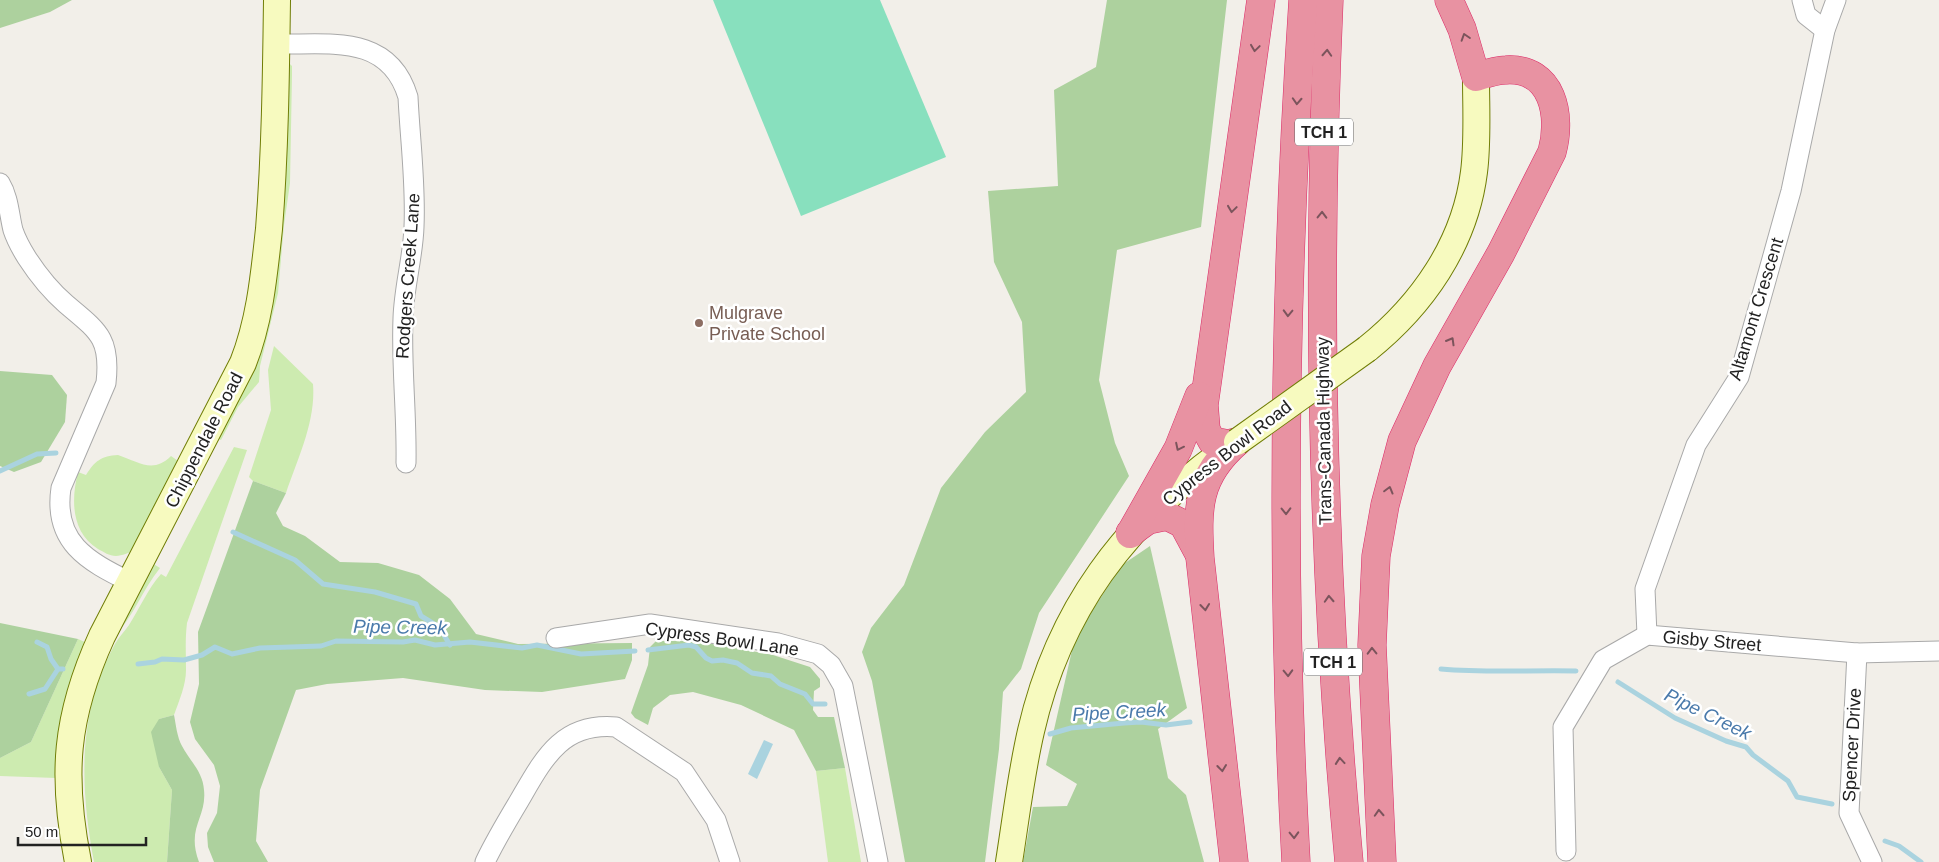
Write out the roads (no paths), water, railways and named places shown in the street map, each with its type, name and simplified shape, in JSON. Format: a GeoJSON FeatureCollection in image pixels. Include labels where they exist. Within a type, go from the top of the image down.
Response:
{"type":"FeatureCollection","features":[{"type":"Feature","properties":{"kind":"highway"},"geometry":{"type":"LineString","coordinates":[[1237,442],[1218,444],[1212,440],[1206,430],[1204,404],[1261,0]]}},
{"type":"Feature","properties":{"kind":"highway","name":"Trans-Canada Highway"},"geometry":{"type":"LineString","coordinates":[[1296,862],[1288,662],[1285,462],[1290,244],[1303,0]]}},
{"type":"Feature","properties":{"kind":"highway","name":"Trans-Canada Highway"},"geometry":{"type":"LineString","coordinates":[[1329,0],[1321,264],[1323,462],[1332,660],[1349,862]]}},
{"type":"Feature","properties":{"kind":"highway"},"geometry":{"type":"LineString","coordinates":[[1382,862],[1372,636],[1376,556],[1385,505],[1402,441],[1437,366],[1501,253],[1552,152],[1556,136],[1555,106],[1541,83],[1530,75],[1519,71],[1505,70],[1476,77],[1462,29],[1448,0]]}},
{"type":"Feature","properties":{"kind":"highway"},"geometry":{"type":"LineString","coordinates":[[1130,534],[1178,449],[1195,407],[1212,351]]}},
{"type":"Feature","properties":{"kind":"highway"},"geometry":{"type":"LineString","coordinates":[[1234,862],[1197,516],[1203,488],[1217,461],[1237,442]]}},
{"type":"Feature","properties":{"kind":"highway"},"geometry":{"type":"LineString","coordinates":[[1130,534],[1157,517],[1167,516],[1176,518],[1188,531],[1200,558]]}},
{"type":"Feature","properties":{"kind":"street","name":"Chippendale Road"},"geometry":{"type":"LineString","coordinates":[[78,862],[68,793],[68,753],[74,714],[92,659],[243,363],[252,338],[263,286],[272,192],[277,0]]}},
{"type":"Feature","properties":{"kind":"street"},"geometry":{"type":"LineString","coordinates":[[1802,0],[1806,16],[1825,30]]}},
{"type":"Feature","properties":{"kind":"street","name":"Altamont Crescent"},"geometry":{"type":"LineString","coordinates":[[1647,635],[1645,589],[1696,445],[1738,377],[1790,191],[1825,30],[1836,0]]}},
{"type":"Feature","properties":{"kind":"street","name":"Rodgers Creek Lane"},"geometry":{"type":"LineString","coordinates":[[276,44],[346,45],[368,50],[386,60],[394,68],[404,85],[408,97],[414,199],[412,256],[403,318],[402,377],[407,431],[406,463]]}},
{"type":"Feature","properties":{"kind":"street","name":"Cypress Bowl Road"},"geometry":{"type":"LineString","coordinates":[[1009,862],[1031,730],[1052,663],[1084,597],[1112,555],[1130,534],[1183,483],[1367,349],[1405,316],[1423,294],[1441,267],[1467,205],[1474,173],[1476,77]]}},
{"type":"Feature","properties":{"kind":"street"},"geometry":{"type":"LineString","coordinates":[[0,183],[9,206],[14,232],[43,282],[66,304],[87,320],[104,344],[108,368],[106,383],[61,488],[59,502],[61,517],[74,546],[98,566],[130,582]]}},
{"type":"Feature","properties":{"kind":"street","name":"Cypress Bowl Lane"},"geometry":{"type":"LineString","coordinates":[[556,638],[650,624],[778,644],[818,654],[825,659],[839,676],[847,701],[878,862]]}},
{"type":"Feature","properties":{"kind":"street","name":"Gisby Street"},"geometry":{"type":"LineString","coordinates":[[1566,851],[1563,727],[1603,660],[1647,635],[1857,652],[1939,652]]}},
{"type":"Feature","properties":{"kind":"street","name":"Spencer Drive"},"geometry":{"type":"LineString","coordinates":[[1857,652],[1849,813],[1872,862]]}},
{"type":"Feature","properties":{"kind":"street"},"geometry":{"type":"LineString","coordinates":[[485,862],[529,784],[552,748],[578,732],[607,726],[616,727],[684,772],[716,820],[730,862]]}},
{"type":"Feature","properties":{"kind":"water"},"geometry":{"type":"Polygon","coordinates":[[[764,740],[773,744],[757,779],[748,774],[764,740]]]}},
{"type":"Feature","properties":{"kind":"waterway"},"geometry":{"type":"LineString","coordinates":[[0,471],[37,454],[56,453]]}},
{"type":"Feature","properties":{"kind":"waterway"},"geometry":{"type":"LineString","coordinates":[[233,532],[295,560],[323,584],[375,592],[416,604],[421,616],[439,627],[450,645]]}},
{"type":"Feature","properties":{"kind":"waterway","name":"Pipe Creek"},"geometry":{"type":"LineString","coordinates":[[138,664],[155,662],[162,659],[184,660],[202,655],[215,647],[232,654],[260,648],[321,646],[336,641],[403,642],[415,640],[435,645],[470,642],[522,648],[537,645],[581,654],[635,651]]}},
{"type":"Feature","properties":{"kind":"waterway"},"geometry":{"type":"LineString","coordinates":[[37,642],[47,647],[51,659],[58,669],[63,669]]}},
{"type":"Feature","properties":{"kind":"waterway","name":"Pipe Creek"},"geometry":{"type":"LineString","coordinates":[[648,650],[689,645],[696,647],[706,658],[712,661],[723,660],[737,663],[752,673],[771,676],[780,684],[805,694],[813,704],[825,704]]}},
{"type":"Feature","properties":{"kind":"waterway"},"geometry":{"type":"LineString","coordinates":[[29,694],[45,689],[58,669]]}},
{"type":"Feature","properties":{"kind":"waterway","name":"Pipe Creek"},"geometry":{"type":"LineString","coordinates":[[1441,669],[1576,671]]}},
{"type":"Feature","properties":{"kind":"waterway","name":"Pipe Creek"},"geometry":{"type":"LineString","coordinates":[[1618,682],[1675,718],[1726,741],[1746,747],[1753,755],[1788,781],[1797,797],[1832,804]]}},
{"type":"Feature","properties":{"kind":"waterway","name":"Pipe Creek"},"geometry":{"type":"LineString","coordinates":[[1050,734],[1071,728],[1124,723],[1141,722],[1166,725],[1190,722]]}},
{"type":"Feature","properties":{"kind":"waterway","name":"Pipe Creek"},"geometry":{"type":"LineString","coordinates":[[1885,841],[1899,846],[1921,862]]}},
{"type":"Feature","properties":{"kind":"place","name":"Mulgrave Private School"},"geometry":{"type":"Point","coordinates":[699,323]}}]}
